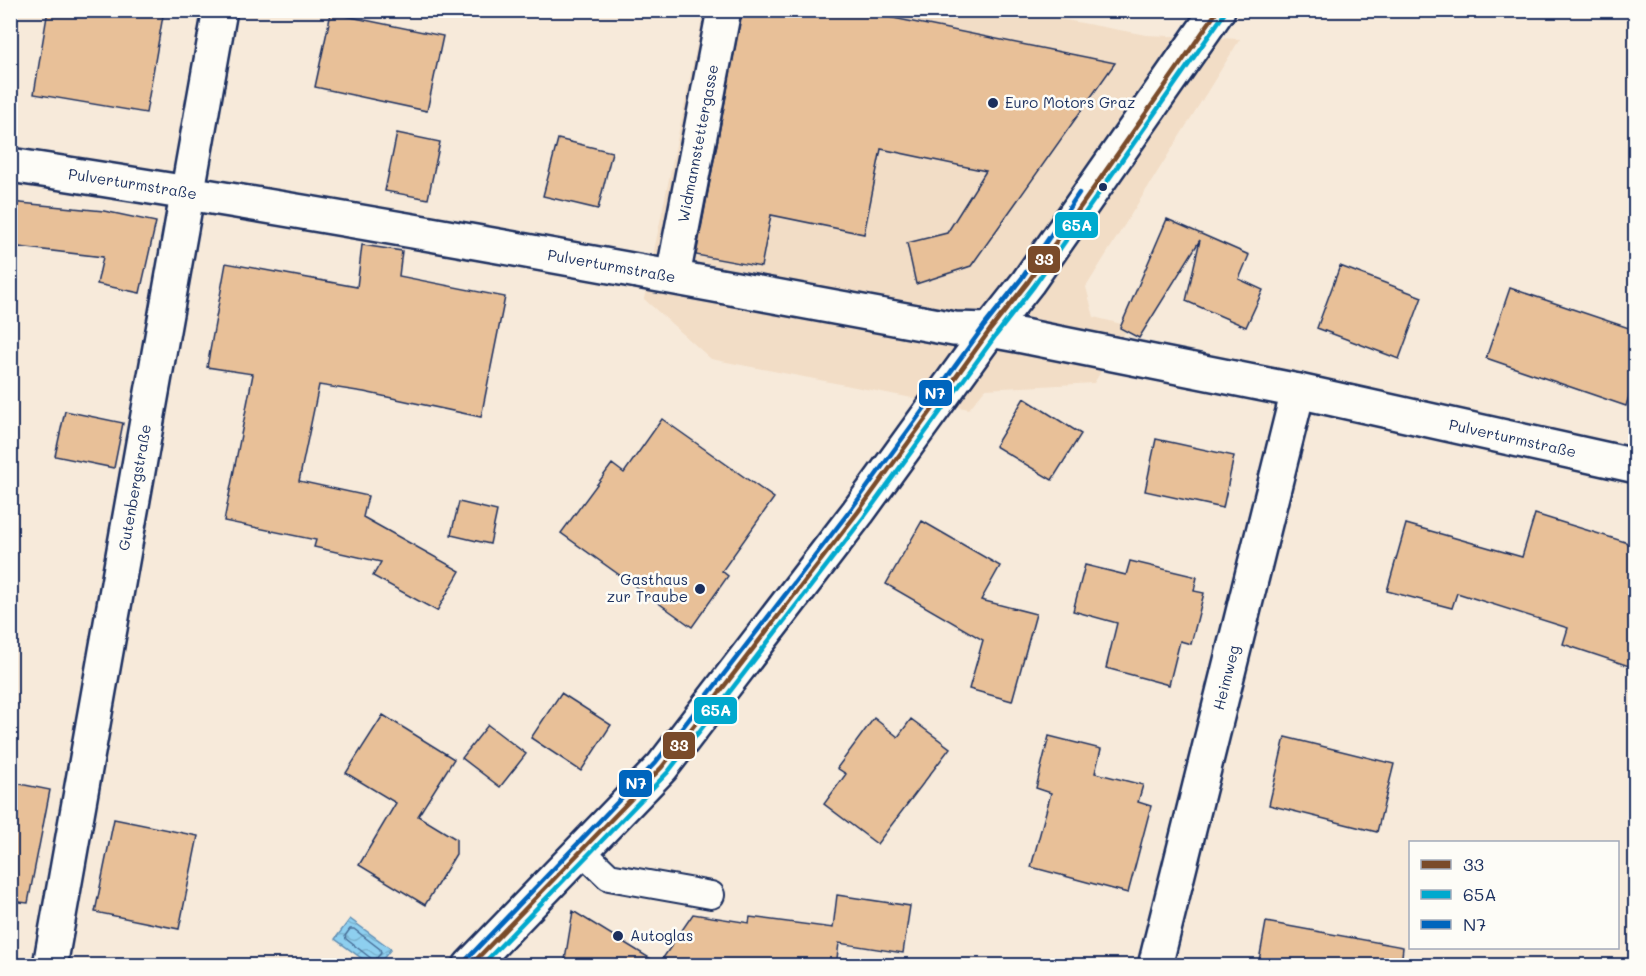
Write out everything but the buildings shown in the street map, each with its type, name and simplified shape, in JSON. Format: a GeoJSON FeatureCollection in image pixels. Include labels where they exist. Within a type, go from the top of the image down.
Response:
{"type":"FeatureCollection","features":[{"type":"Feature","properties":{"kind":"street","name":"Gutenbergstraße"},"geometry":{"type":"LineString","coordinates":[[50,966],[220,10]]}},
{"type":"Feature","properties":{"kind":"street","name":"Widmannstettergasse"},"geometry":{"type":"LineString","coordinates":[[673,276],[724,10]]}},
{"type":"Feature","properties":{"kind":"street"},"geometry":{"type":"LineString","coordinates":[[470,966],[662,767],[858,512],[990,330],[1028,282],[1085,197],[1218,10]]}},
{"type":"Feature","properties":{"kind":"street","name":"Pulverturmstraße"},"geometry":{"type":"LineString","coordinates":[[10,165],[188,192],[673,276],[954,329],[990,330],[1298,391],[1634,462]]}},
{"type":"Feature","properties":{"kind":"street","name":"Heimweg"},"geometry":{"type":"LineString","coordinates":[[1155,966],[1298,391]]}},
{"type":"Feature","properties":{"kind":"lane"},"geometry":{"type":"LineString","coordinates":[[581,850],[609,877],[711,895]]}},
{"type":"Feature","properties":{"kind":"shaded area"},"geometry":{"type":"Polygon","coordinates":[[[704,11],[1018,11],[1146,35],[1240,39],[1086,287],[1094,317],[1129,326],[1094,383],[985,389],[969,409],[711,359],[644,299],[704,11]]]}},
{"type":"Feature","properties":{"kind":"water"},"geometry":{"type":"Polygon","coordinates":[[[350,919],[391,949],[378,965],[371,965],[335,939],[350,919]]]}},
{"type":"Feature","properties":{"kind":"transit line","name":"33"},"geometry":{"type":"LineString","coordinates":[[470,966],[662,767],[858,512],[990,330],[1028,282],[1218,10]]}},
{"type":"Feature","properties":{"kind":"transit line","name":"65A"},"geometry":{"type":"LineString","coordinates":[[481,966],[668,772],[864,517],[1034,286],[1224,14]]}},
{"type":"Feature","properties":{"kind":"transit line","name":"N7"},"geometry":{"type":"LineString","coordinates":[[465,961],[656,762],[852,508],[984,326],[1022,278],[1079,193]]}},
{"type":"Feature","properties":{"kind":"place","name":"Euro Motors Graz"},"geometry":{"type":"Point","coordinates":[993,103]}},
{"type":"Feature","properties":{"kind":"place","name":"Gasthaus zur Traube"},"geometry":{"type":"Point","coordinates":[700,589]}},
{"type":"Feature","properties":{"kind":"place","name":"Autoglas"},"geometry":{"type":"Point","coordinates":[618,936]}}]}
